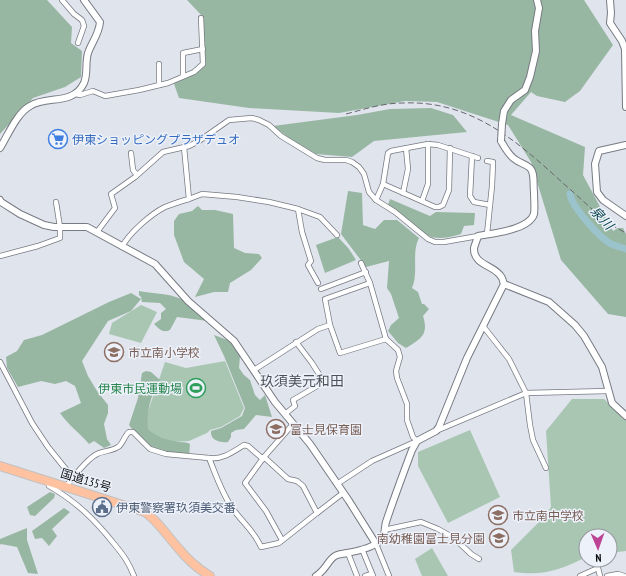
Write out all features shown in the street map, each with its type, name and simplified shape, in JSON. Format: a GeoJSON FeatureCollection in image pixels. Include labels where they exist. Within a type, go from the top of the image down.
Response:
{"type":"FeatureCollection","features":[{"type":"Feature","properties":{"kind":"highway","name":"国道135号"},"geometry":{"type":"LineString","coordinates":[[0,466],[145,512],[158,523],[179,550],[195,565],[210,576]]}},
{"type":"Feature","properties":{"kind":"street"},"geometry":{"type":"LineString","coordinates":[[62,0],[74,14],[82,20],[84,26],[78,43]]}},
{"type":"Feature","properties":{"kind":"street"},"geometry":{"type":"LineString","coordinates":[[0,148],[22,112],[30,105],[38,102],[68,98],[76,94],[84,83],[87,75],[88,53],[100,26],[100,22],[84,0]]}},
{"type":"Feature","properties":{"kind":"street"},"geometry":{"type":"LineString","coordinates":[[97,232],[115,208],[111,194],[137,175],[163,152],[184,147],[199,141],[229,120],[252,118],[269,125],[281,136],[317,158],[325,160],[346,160],[352,162],[359,167],[364,174],[369,192],[376,200],[395,212],[428,239],[436,242],[444,242],[516,228],[527,223],[531,220],[534,214],[532,172],[529,167],[516,160],[506,150],[501,141],[504,111],[511,100],[525,90],[530,77],[536,51],[535,31],[539,8],[537,0]]}},
{"type":"Feature","properties":{"kind":"street"},"geometry":{"type":"LineString","coordinates":[[610,0],[610,23],[622,41],[625,49],[626,106]]}},
{"type":"Feature","properties":{"kind":"street"},"geometry":{"type":"LineString","coordinates":[[76,94],[80,95],[93,91],[105,96],[139,90],[159,85],[194,72],[203,64],[201,18]]}},
{"type":"Feature","properties":{"kind":"street"},"geometry":{"type":"LineString","coordinates":[[183,76],[183,53],[203,49]]}},
{"type":"Feature","properties":{"kind":"street"},"geometry":{"type":"LineString","coordinates":[[159,64],[159,85]]}},
{"type":"Feature","properties":{"kind":"street"},"geometry":{"type":"LineString","coordinates":[[422,201],[428,184],[428,144]]}},
{"type":"Feature","properties":{"kind":"street"},"geometry":{"type":"LineString","coordinates":[[376,200],[383,184],[388,153],[391,151],[428,144],[438,144],[478,158]]}},
{"type":"Feature","properties":{"kind":"street"},"geometry":{"type":"LineString","coordinates":[[626,145],[599,151],[595,164],[597,192],[603,200],[626,216]]}},
{"type":"Feature","properties":{"kind":"street"},"geometry":{"type":"LineString","coordinates":[[184,147],[189,198]]}},
{"type":"Feature","properties":{"kind":"street"},"geometry":{"type":"LineString","coordinates":[[403,193],[408,169],[406,148]]}},
{"type":"Feature","properties":{"kind":"street"},"geometry":{"type":"LineString","coordinates":[[383,184],[435,207],[443,205],[449,190],[450,148]]}},
{"type":"Feature","properties":{"kind":"street"},"geometry":{"type":"LineString","coordinates":[[131,153],[133,170],[137,175]]}},
{"type":"Feature","properties":{"kind":"street"},"geometry":{"type":"LineString","coordinates":[[472,156],[470,196],[474,202],[490,205]]}},
{"type":"Feature","properties":{"kind":"street"},"geometry":{"type":"LineString","coordinates":[[487,161],[493,162],[488,234]]}},
{"type":"Feature","properties":{"kind":"street"},"geometry":{"type":"LineString","coordinates":[[122,247],[132,233],[155,214],[166,207],[202,194],[232,196],[269,202],[298,210],[320,217],[337,236]]}},
{"type":"Feature","properties":{"kind":"street"},"geometry":{"type":"LineString","coordinates":[[0,200],[20,214],[44,225],[60,227],[87,227],[155,264],[188,301],[234,341],[285,414],[310,444],[343,493],[376,544],[389,576]]}},
{"type":"Feature","properties":{"kind":"street"},"geometry":{"type":"LineString","coordinates":[[0,256],[38,246],[60,238],[60,227],[56,202]]}},
{"type":"Feature","properties":{"kind":"street"},"geometry":{"type":"LineString","coordinates":[[298,210],[302,232],[311,261],[308,265],[318,283]]}},
{"type":"Feature","properties":{"kind":"street"},"geometry":{"type":"LineString","coordinates":[[436,431],[468,358],[504,284],[499,273],[481,262],[475,256],[474,248],[478,236]]}},
{"type":"Feature","properties":{"kind":"street"},"geometry":{"type":"LineString","coordinates":[[361,263],[370,283],[386,339],[398,350],[400,357],[396,371],[397,378],[407,404],[407,420],[413,437],[417,441]]}},
{"type":"Feature","properties":{"kind":"street"},"geometry":{"type":"LineString","coordinates":[[320,289],[366,272]]}},
{"type":"Feature","properties":{"kind":"street"},"geometry":{"type":"LineString","coordinates":[[370,283],[325,299],[330,325],[340,353],[386,339]]}},
{"type":"Feature","properties":{"kind":"street"},"geometry":{"type":"LineString","coordinates":[[504,284],[549,302],[575,325],[584,336],[602,367],[612,403],[626,416]]}},
{"type":"Feature","properties":{"kind":"street"},"geometry":{"type":"LineString","coordinates":[[254,370],[296,342],[318,329],[330,325]]}},
{"type":"Feature","properties":{"kind":"street"},"geometry":{"type":"LineString","coordinates":[[483,326],[509,359],[526,393],[530,425],[534,440],[546,468]]}},
{"type":"Feature","properties":{"kind":"street"},"geometry":{"type":"LineString","coordinates":[[285,414],[295,406],[293,400],[324,382],[296,342]]}},
{"type":"Feature","properties":{"kind":"street"},"geometry":{"type":"LineString","coordinates":[[0,362],[32,423],[48,447],[73,478]]}},
{"type":"Feature","properties":{"kind":"street"},"geometry":{"type":"LineString","coordinates":[[337,484],[372,461],[436,431],[526,393],[608,391]]}},
{"type":"Feature","properties":{"kind":"street"},"geometry":{"type":"LineString","coordinates":[[282,540],[266,511],[245,483],[263,458],[293,424]]}},
{"type":"Feature","properties":{"kind":"street"},"geometry":{"type":"LineString","coordinates":[[67,487],[92,457],[118,447],[124,441],[128,432],[133,432],[150,449],[166,454],[208,458],[222,457],[231,454],[244,445],[248,446],[288,479],[297,481],[303,486],[316,513]]}},
{"type":"Feature","properties":{"kind":"street"},"geometry":{"type":"LineString","coordinates":[[316,576],[322,573],[330,560],[335,556],[376,544],[382,539],[389,512],[412,450],[417,441]]}},
{"type":"Feature","properties":{"kind":"street"},"geometry":{"type":"LineString","coordinates":[[208,458],[225,497],[255,536],[261,547],[279,543],[343,493]]}},
{"type":"Feature","properties":{"kind":"street"},"geometry":{"type":"LineString","coordinates":[[49,482],[49,486],[72,500],[89,514],[103,529],[128,560],[134,576]]}},
{"type":"Feature","properties":{"kind":"street"},"geometry":{"type":"LineString","coordinates":[[384,530],[421,522],[454,538],[471,554],[479,559]]}},
{"type":"Feature","properties":{"kind":"street"},"geometry":{"type":"LineString","coordinates":[[362,549],[372,575],[365,576]]}},
{"type":"Feature","properties":{"kind":"street"},"geometry":{"type":"LineString","coordinates":[[348,553],[357,576]]}},
{"type":"Feature","properties":{"kind":"street"},"geometry":{"type":"LineString","coordinates":[[580,576],[598,568],[600,576]]}},
{"type":"Feature","properties":{"kind":"street"},"geometry":{"type":"LineString","coordinates":[[607,576],[618,574],[624,576]]}},
{"type":"Feature","properties":{"kind":"green space"},"geometry":{"type":"Polygon","coordinates":[[[0,0],[47,0],[72,27],[71,43],[82,51],[81,77],[65,87],[33,98],[0,134],[0,0]]]}},
{"type":"Feature","properties":{"kind":"green space"},"geometry":{"type":"Polygon","coordinates":[[[187,0],[584,0],[613,45],[580,91],[565,102],[537,96],[531,92],[511,115],[585,147],[583,175],[613,231],[618,228],[623,228],[626,234],[626,317],[608,314],[561,260],[531,162],[508,125],[437,102],[405,101],[339,113],[249,108],[179,98],[173,81],[205,65],[203,17],[187,0]]]}},
{"type":"Feature","properties":{"kind":"green space"},"geometry":{"type":"Polygon","coordinates":[[[431,108],[453,115],[467,132],[374,141],[352,157],[316,154],[292,140],[273,126],[390,109],[431,108]]]}},
{"type":"Feature","properties":{"kind":"green space"},"geometry":{"type":"Polygon","coordinates":[[[348,191],[362,193],[363,225],[375,229],[384,220],[397,220],[419,238],[416,250],[415,276],[412,288],[418,292],[422,304],[429,309],[423,316],[425,328],[422,336],[406,348],[398,343],[388,331],[391,325],[399,318],[391,294],[387,288],[389,261],[366,267],[341,234],[348,191]]]}},
{"type":"Feature","properties":{"kind":"green space"},"geometry":{"type":"Polygon","coordinates":[[[390,199],[430,216],[436,212],[475,213],[474,225],[464,226],[461,234],[447,238],[428,236],[388,205],[390,199]]]}},
{"type":"Feature","properties":{"kind":"green space"},"geometry":{"type":"Polygon","coordinates":[[[198,206],[202,210],[215,210],[233,214],[234,248],[245,253],[259,254],[262,258],[251,270],[230,283],[228,292],[214,292],[195,297],[204,279],[184,262],[174,235],[174,221],[179,214],[192,211],[198,206]]]}},
{"type":"Feature","properties":{"kind":"green space"},"geometry":{"type":"Polygon","coordinates":[[[338,237],[349,249],[356,260],[325,273],[316,245],[338,237]]]}},
{"type":"Feature","properties":{"kind":"green space"},"geometry":{"type":"Polygon","coordinates":[[[139,291],[170,295],[182,299],[193,306],[208,321],[177,317],[170,330],[162,330],[154,324],[161,319],[161,313],[166,309],[160,303],[142,302],[139,291]]]}},
{"type":"Feature","properties":{"kind":"green space"},"geometry":{"type":"Polygon","coordinates":[[[131,293],[141,299],[131,311],[108,321],[82,361],[88,376],[108,405],[108,413],[104,424],[107,439],[111,445],[104,448],[94,441],[89,444],[60,413],[81,403],[75,386],[66,381],[55,384],[41,381],[18,387],[7,368],[6,357],[17,351],[24,340],[42,335],[109,302],[131,293]]]}},
{"type":"Feature","properties":{"kind":"green space"},"geometry":{"type":"Polygon","coordinates":[[[141,305],[157,312],[141,343],[109,334],[112,323],[141,305]]]}},
{"type":"Feature","properties":{"kind":"green space"},"geometry":{"type":"Polygon","coordinates":[[[214,335],[233,342],[240,356],[239,368],[250,380],[255,395],[260,400],[265,395],[272,417],[256,415],[244,429],[236,430],[231,433],[231,437],[228,442],[221,442],[214,439],[211,431],[221,428],[242,416],[245,408],[214,335]]]}},
{"type":"Feature","properties":{"kind":"green space","name":"伊東市民運動場"},"geometry":{"type":"Polygon","coordinates":[[[225,361],[244,408],[240,416],[221,427],[210,430],[207,433],[189,441],[173,442],[149,433],[145,420],[165,362],[186,368],[225,361]]]}},
{"type":"Feature","properties":{"kind":"green space"},"geometry":{"type":"Polygon","coordinates":[[[146,371],[151,372],[160,380],[150,403],[148,429],[154,434],[164,438],[190,444],[189,457],[159,452],[141,441],[129,425],[138,398],[142,373],[146,371]]]}},
{"type":"Feature","properties":{"kind":"green space"},"geometry":{"type":"Polygon","coordinates":[[[572,399],[604,399],[626,419],[626,551],[618,552],[618,528],[578,528],[578,561],[552,571],[534,573],[514,572],[511,550],[540,521],[551,507],[546,431],[572,399]]]}},
{"type":"Feature","properties":{"kind":"green space"},"geometry":{"type":"Polygon","coordinates":[[[470,430],[500,497],[448,523],[418,466],[418,452],[470,430]]]}},
{"type":"Feature","properties":{"kind":"green space"},"geometry":{"type":"Polygon","coordinates":[[[50,492],[55,494],[54,498],[35,516],[30,515],[27,507],[50,492]]]}},
{"type":"Feature","properties":{"kind":"green space"},"geometry":{"type":"Polygon","coordinates":[[[64,508],[70,512],[52,529],[57,536],[49,546],[42,538],[35,539],[32,531],[64,508]]]}},
{"type":"Feature","properties":{"kind":"green space"},"geometry":{"type":"Polygon","coordinates":[[[27,528],[27,540],[38,574],[28,573],[17,547],[0,545],[0,539],[27,528]]]}},
{"type":"Feature","properties":{"kind":"green space"},"geometry":{"type":"Polygon","coordinates":[[[432,548],[448,576],[422,576],[415,559],[432,548]]]}},
{"type":"Feature","properties":{"kind":"waterway","name":"泉川"},"geometry":{"type":"LineString","coordinates":[[570,194],[581,214],[600,235],[611,244],[626,249]]}},
{"type":"Feature","properties":{"kind":"railway"},"geometry":{"type":"LineString","coordinates":[[346,114],[381,105],[403,103],[428,104],[450,108],[471,116],[491,126],[529,153],[601,217],[626,233]]}},
{"type":"Feature","properties":{"kind":"place","name":"伊東ショッピングプラザデュオ"},"geometry":{"type":"Point","coordinates":[58,139]}},
{"type":"Feature","properties":{"kind":"place","name":"市立南小学校"},"geometry":{"type":"Point","coordinates":[114,352]}},
{"type":"Feature","properties":{"kind":"place","name":"伊東市民運動場"},"geometry":{"type":"Point","coordinates":[196,388]}},
{"type":"Feature","properties":{"kind":"place","name":"富士見保育園"},"geometry":{"type":"Point","coordinates":[276,429]}},
{"type":"Feature","properties":{"kind":"place","name":"伊東警察署玖須美交番"},"geometry":{"type":"Point","coordinates":[102,507]}},
{"type":"Feature","properties":{"kind":"place","name":"市立南中学校"},"geometry":{"type":"Point","coordinates":[498,515]}},
{"type":"Feature","properties":{"kind":"place","name":"南幼稚園富士見分園"},"geometry":{"type":"Point","coordinates":[499,538]}},
{"type":"Feature","properties":{"kind":"district","name":"玖須美元和田"},"geometry":{"type":"Point","coordinates":[302,381]}}]}
